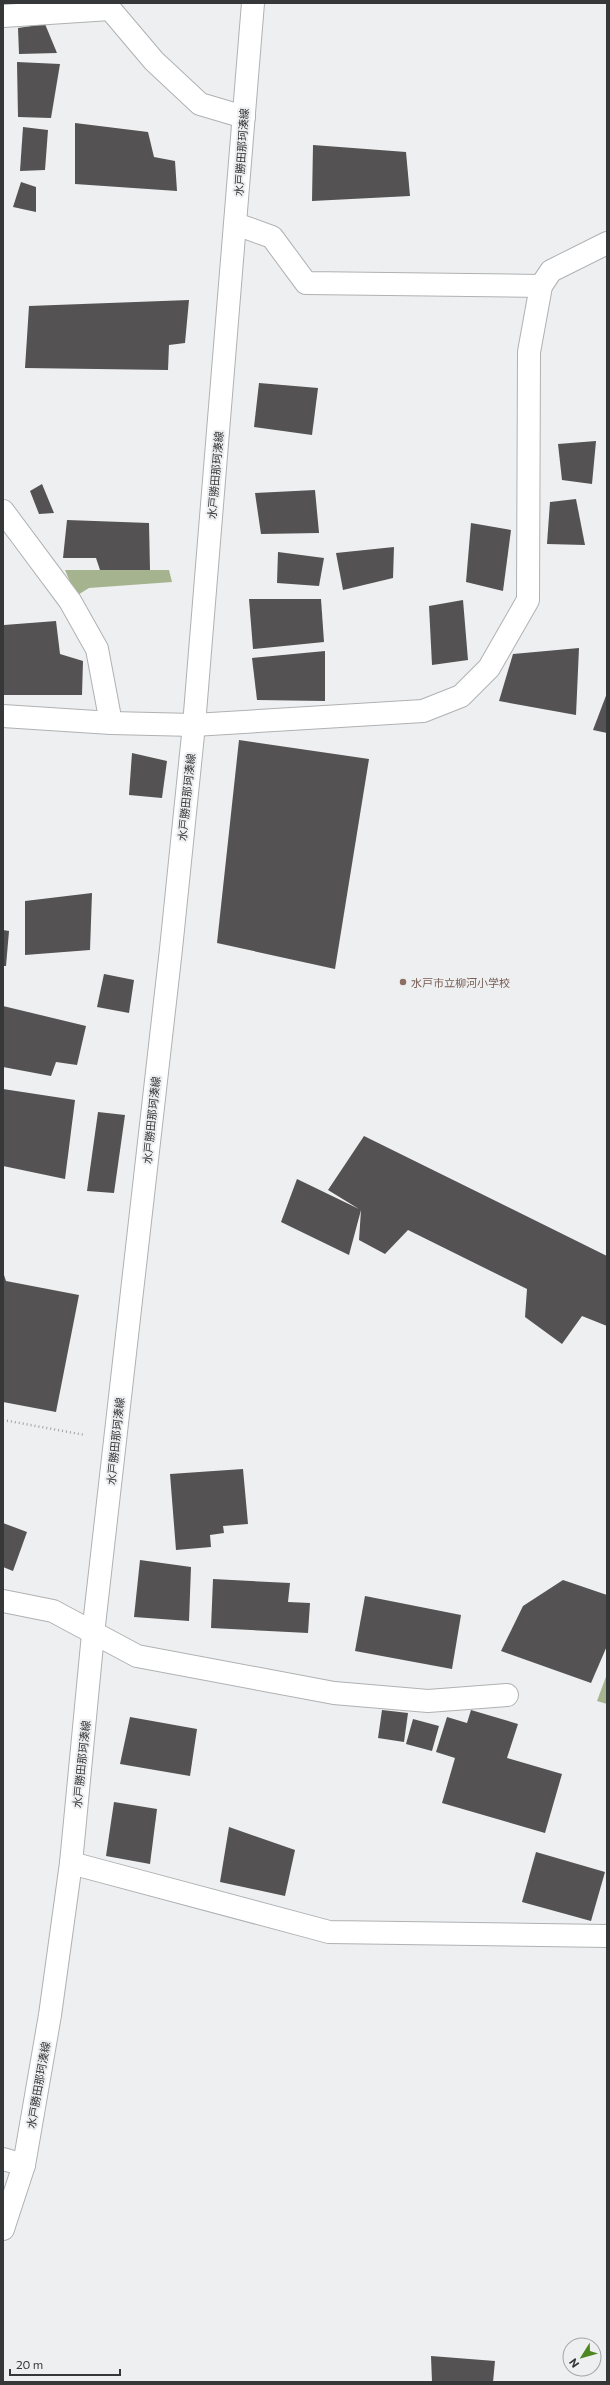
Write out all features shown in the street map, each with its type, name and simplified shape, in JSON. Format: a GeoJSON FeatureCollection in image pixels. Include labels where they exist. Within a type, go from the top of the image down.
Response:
{"type":"FeatureCollection","features":[{"type":"Feature","properties":{"kind":"street","name":"水戸勝田那珂湊線"},"geometry":{"type":"LineString","coordinates":[[3,2230],[24,2164],[50,2015],[71,1863],[93,1634],[194,725],[253,3]]}},
{"type":"Feature","properties":{"kind":"street"},"geometry":{"type":"LineString","coordinates":[[3,16],[109,6],[154,61],[200,104],[244,117]]}},
{"type":"Feature","properties":{"kind":"street"},"geometry":{"type":"LineString","coordinates":[[236,224],[272,237],[306,283],[541,286]]}},
{"type":"Feature","properties":{"kind":"street"},"geometry":{"type":"LineString","coordinates":[[3,716],[111,723],[194,725],[423,711],[461,696],[489,668],[528,600],[529,352],[541,286],[551,271],[607,243]]}},
{"type":"Feature","properties":{"kind":"street"},"geometry":{"type":"LineString","coordinates":[[3,511],[70,601],[97,649],[111,723]]}},
{"type":"Feature","properties":{"kind":"street"},"geometry":{"type":"LineString","coordinates":[[3,1601],[53,1611],[93,1634],[138,1656],[334,1693],[428,1701],[507,1695]]}},
{"type":"Feature","properties":{"kind":"street"},"geometry":{"type":"LineString","coordinates":[[71,1863],[329,1932],[607,1936]]}},
{"type":"Feature","properties":{"kind":"street"},"geometry":{"type":"LineString","coordinates":[[3,2158],[24,2164]]}},
{"type":"Feature","properties":{"kind":"path"},"geometry":{"type":"LineString","coordinates":[[3,1420],[115,1440]]}},
{"type":"Feature","properties":{"kind":"green space"},"geometry":{"type":"Polygon","coordinates":[[[65,570],[169,570],[172,582],[89,588],[76,596],[65,570]]]}},
{"type":"Feature","properties":{"kind":"green space"},"geometry":{"type":"Polygon","coordinates":[[[607,1674],[607,1704],[597,1701],[607,1674]]]}},
{"type":"Feature","properties":{"kind":"building"},"geometry":{"type":"Polygon","coordinates":[[[45,24],[57,53],[19,54],[18,28],[45,24]]]}},
{"type":"Feature","properties":{"kind":"building"},"geometry":{"type":"Polygon","coordinates":[[[17,62],[60,64],[51,118],[18,117],[17,62]]]}},
{"type":"Feature","properties":{"kind":"building"},"geometry":{"type":"Polygon","coordinates":[[[75,123],[148,132],[154,157],[175,161],[177,191],[75,184],[75,123]]]}},
{"type":"Feature","properties":{"kind":"building"},"geometry":{"type":"Polygon","coordinates":[[[23,127],[48,130],[45,170],[20,171],[23,127]]]}},
{"type":"Feature","properties":{"kind":"building"},"geometry":{"type":"Polygon","coordinates":[[[313,145],[406,152],[410,196],[312,201],[313,145]]]}},
{"type":"Feature","properties":{"kind":"building"},"geometry":{"type":"Polygon","coordinates":[[[21,182],[36,187],[36,212],[13,207],[21,182]]]}},
{"type":"Feature","properties":{"kind":"building"},"geometry":{"type":"Polygon","coordinates":[[[189,300],[185,343],[169,345],[168,370],[25,368],[29,306],[189,300]]]}},
{"type":"Feature","properties":{"kind":"building"},"geometry":{"type":"Polygon","coordinates":[[[259,383],[318,388],[312,435],[254,427],[259,383]]]}},
{"type":"Feature","properties":{"kind":"building"},"geometry":{"type":"Polygon","coordinates":[[[596,441],[592,484],[562,480],[558,444],[596,441]]]}},
{"type":"Feature","properties":{"kind":"building"},"geometry":{"type":"Polygon","coordinates":[[[42,484],[54,513],[39,514],[30,491],[42,484]]]}},
{"type":"Feature","properties":{"kind":"building"},"geometry":{"type":"Polygon","coordinates":[[[315,490],[319,533],[261,534],[255,493],[315,490]]]}},
{"type":"Feature","properties":{"kind":"building"},"geometry":{"type":"Polygon","coordinates":[[[576,499],[585,545],[547,544],[550,502],[576,499]]]}},
{"type":"Feature","properties":{"kind":"building"},"geometry":{"type":"Polygon","coordinates":[[[67,520],[149,523],[150,570],[100,570],[96,558],[63,558],[67,520]]]}},
{"type":"Feature","properties":{"kind":"building"},"geometry":{"type":"Polygon","coordinates":[[[471,523],[511,530],[503,591],[466,582],[471,523]]]}},
{"type":"Feature","properties":{"kind":"building"},"geometry":{"type":"Polygon","coordinates":[[[394,547],[393,578],[343,590],[336,553],[394,547]]]}},
{"type":"Feature","properties":{"kind":"building"},"geometry":{"type":"Polygon","coordinates":[[[278,552],[324,558],[319,586],[277,583],[278,552]]]}},
{"type":"Feature","properties":{"kind":"building"},"geometry":{"type":"Polygon","coordinates":[[[249,599],[321,599],[324,642],[253,649],[249,599]]]}},
{"type":"Feature","properties":{"kind":"building"},"geometry":{"type":"Polygon","coordinates":[[[463,600],[468,660],[432,665],[429,606],[463,600]]]}},
{"type":"Feature","properties":{"kind":"building"},"geometry":{"type":"Polygon","coordinates":[[[56,621],[60,654],[83,661],[82,695],[3,695],[4,625],[56,621]]]}},
{"type":"Feature","properties":{"kind":"building"},"geometry":{"type":"Polygon","coordinates":[[[579,648],[576,715],[499,701],[513,654],[579,648]]]}},
{"type":"Feature","properties":{"kind":"building"},"geometry":{"type":"Polygon","coordinates":[[[325,651],[325,701],[257,700],[252,658],[325,651]]]}},
{"type":"Feature","properties":{"kind":"building"},"geometry":{"type":"Polygon","coordinates":[[[607,693],[607,733],[593,730],[607,693]]]}},
{"type":"Feature","properties":{"kind":"building"},"geometry":{"type":"Polygon","coordinates":[[[239,740],[369,759],[335,969],[217,943],[239,740]]]}},
{"type":"Feature","properties":{"kind":"building"},"geometry":{"type":"Polygon","coordinates":[[[132,753],[167,761],[162,798],[129,795],[132,753]]]}},
{"type":"Feature","properties":{"kind":"building"},"geometry":{"type":"Polygon","coordinates":[[[92,893],[90,950],[25,955],[25,901],[92,893]]]}},
{"type":"Feature","properties":{"kind":"building"},"geometry":{"type":"Polygon","coordinates":[[[3,930],[9,931],[6,966],[3,966],[3,930]]]}},
{"type":"Feature","properties":{"kind":"building"},"geometry":{"type":"Polygon","coordinates":[[[104,974],[134,980],[129,1013],[97,1007],[104,974]]]}},
{"type":"Feature","properties":{"kind":"building"},"geometry":{"type":"Polygon","coordinates":[[[3,1006],[86,1026],[77,1065],[56,1062],[51,1076],[3,1067],[3,1006]]]}},
{"type":"Feature","properties":{"kind":"building"},"geometry":{"type":"Polygon","coordinates":[[[3,1089],[75,1100],[65,1179],[3,1166],[3,1089]]]}},
{"type":"Feature","properties":{"kind":"building"},"geometry":{"type":"Polygon","coordinates":[[[98,1112],[125,1115],[114,1193],[87,1191],[98,1112]]]}},
{"type":"Feature","properties":{"kind":"building"},"geometry":{"type":"Polygon","coordinates":[[[364,1136],[607,1256],[607,1326],[582,1316],[562,1344],[525,1317],[527,1289],[408,1230],[385,1254],[359,1240],[361,1210],[349,1255],[281,1222],[297,1179],[359,1209],[328,1190],[364,1136]]]}},
{"type":"Feature","properties":{"kind":"building"},"geometry":{"type":"Polygon","coordinates":[[[3,1272],[6,1281],[79,1295],[56,1412],[3,1402],[3,1272]]]}},
{"type":"Feature","properties":{"kind":"building"},"geometry":{"type":"Polygon","coordinates":[[[243,1469],[248,1524],[223,1526],[224,1533],[210,1535],[211,1547],[176,1550],[170,1474],[243,1469]]]}},
{"type":"Feature","properties":{"kind":"building"},"geometry":{"type":"Polygon","coordinates":[[[3,1523],[27,1532],[13,1571],[3,1567],[3,1523]]]}},
{"type":"Feature","properties":{"kind":"building"},"geometry":{"type":"Polygon","coordinates":[[[140,1560],[191,1567],[189,1621],[134,1617],[140,1560]]]}},
{"type":"Feature","properties":{"kind":"building"},"geometry":{"type":"Polygon","coordinates":[[[213,1579],[290,1583],[288,1602],[310,1603],[308,1633],[211,1628],[213,1579]]]}},
{"type":"Feature","properties":{"kind":"building"},"geometry":{"type":"Polygon","coordinates":[[[563,1580],[607,1595],[607,1646],[591,1683],[501,1651],[523,1606],[563,1580]]]}},
{"type":"Feature","properties":{"kind":"building"},"geometry":{"type":"Polygon","coordinates":[[[365,1596],[461,1615],[452,1669],[355,1651],[365,1596]]]}},
{"type":"Feature","properties":{"kind":"building"},"geometry":{"type":"Polygon","coordinates":[[[382,1710],[408,1713],[404,1742],[378,1738],[382,1710]]]}},
{"type":"Feature","properties":{"kind":"building"},"geometry":{"type":"Polygon","coordinates":[[[471,1710],[518,1724],[507,1758],[562,1774],[545,1833],[442,1803],[455,1758],[436,1752],[447,1717],[467,1723],[471,1710]]]}},
{"type":"Feature","properties":{"kind":"building"},"geometry":{"type":"Polygon","coordinates":[[[130,1717],[197,1729],[190,1776],[120,1764],[130,1717]]]}},
{"type":"Feature","properties":{"kind":"building"},"geometry":{"type":"Polygon","coordinates":[[[413,1719],[439,1726],[432,1751],[406,1744],[413,1719]]]}},
{"type":"Feature","properties":{"kind":"building"},"geometry":{"type":"Polygon","coordinates":[[[114,1802],[157,1809],[150,1864],[106,1856],[114,1802]]]}},
{"type":"Feature","properties":{"kind":"building"},"geometry":{"type":"Polygon","coordinates":[[[229,1827],[295,1850],[285,1896],[220,1882],[229,1827]]]}},
{"type":"Feature","properties":{"kind":"building"},"geometry":{"type":"Polygon","coordinates":[[[536,1852],[605,1872],[591,1921],[522,1902],[536,1852]]]}},
{"type":"Feature","properties":{"kind":"building"},"geometry":{"type":"Polygon","coordinates":[[[431,2356],[495,2361],[493,2382],[432,2382],[431,2356]]]}},
{"type":"Feature","properties":{"kind":"place","name":"水戸市立柳河小学校"},"geometry":{"type":"Point","coordinates":[403,982]}}]}
